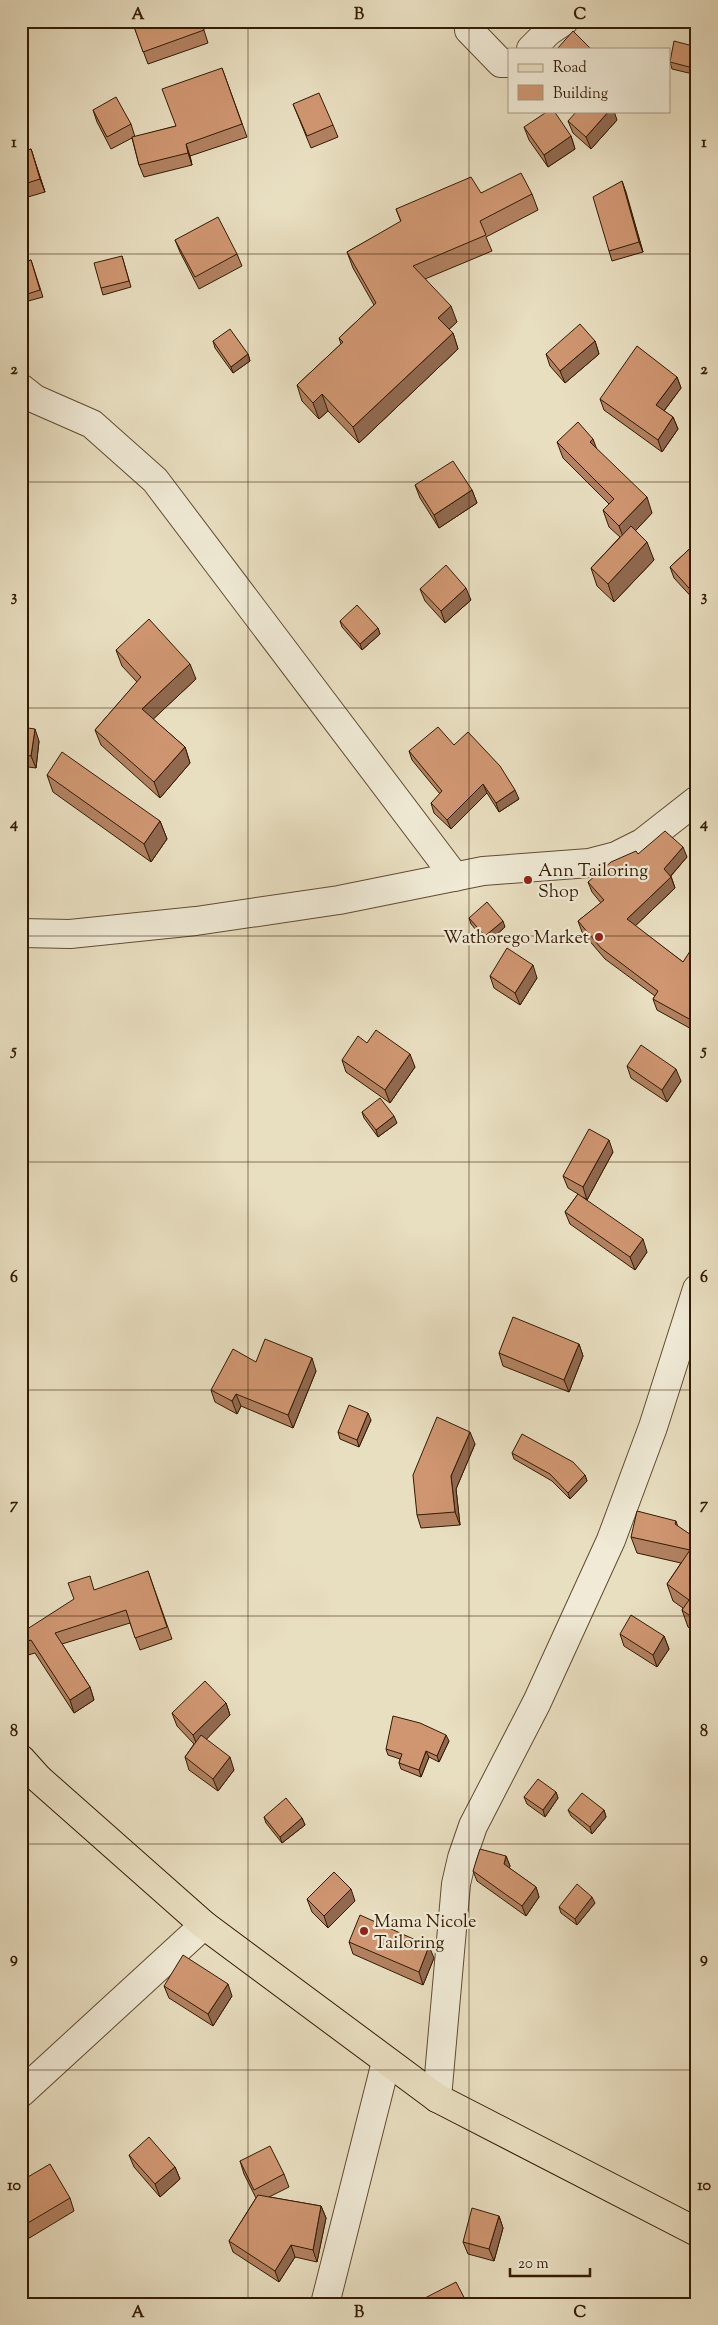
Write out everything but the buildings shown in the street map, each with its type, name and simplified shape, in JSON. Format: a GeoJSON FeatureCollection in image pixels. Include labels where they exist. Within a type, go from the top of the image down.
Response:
{"type":"FeatureCollection","features":[{"type":"Feature","properties":{"kind":"main road"},"geometry":{"type":"LineString","coordinates":[[21,1759],[39,1779],[204,1925],[437,2098],[692,2229]]}},
{"type":"Feature","properties":{"kind":"street"},"geometry":{"type":"LineString","coordinates":[[532,48],[549,31],[564,21]]}},
{"type":"Feature","properties":{"kind":"street"},"geometry":{"type":"LineString","coordinates":[[469,30],[501,64],[508,64]]}},
{"type":"Feature","properties":{"kind":"street"},"geometry":{"type":"LineString","coordinates":[[21,388],[35,399],[92,424],[155,480],[455,877]]}},
{"type":"Feature","properties":{"kind":"street"},"geometry":{"type":"LineString","coordinates":[[21,933],[70,934],[196,921],[339,900],[483,872],[589,863],[616,856],[642,843],[697,800]]}},
{"type":"Feature","properties":{"kind":"street"},"geometry":{"type":"LineString","coordinates":[[437,2098],[456,1884],[462,1858],[473,1826],[537,1702],[611,1540],[653,1427],[697,1288]]}},
{"type":"Feature","properties":{"kind":"street"},"geometry":{"type":"LineString","coordinates":[[21,2093],[63,2057],[204,1925]]}},
{"type":"Feature","properties":{"kind":"street"},"geometry":{"type":"LineString","coordinates":[[412,2080],[442,2055]]}},
{"type":"Feature","properties":{"kind":"street"},"geometry":{"type":"LineString","coordinates":[[325,2304],[386,2062]]}},
{"type":"Feature","properties":{"kind":"place","name":"Ann Tailoring Shop"},"geometry":{"type":"Point","coordinates":[528,880]}},
{"type":"Feature","properties":{"kind":"place","name":"Wathorego Market"},"geometry":{"type":"Point","coordinates":[599,937]}},
{"type":"Feature","properties":{"kind":"place","name":"Mama Nicole Tailoring"},"geometry":{"type":"Point","coordinates":[364,1931]}}]}
